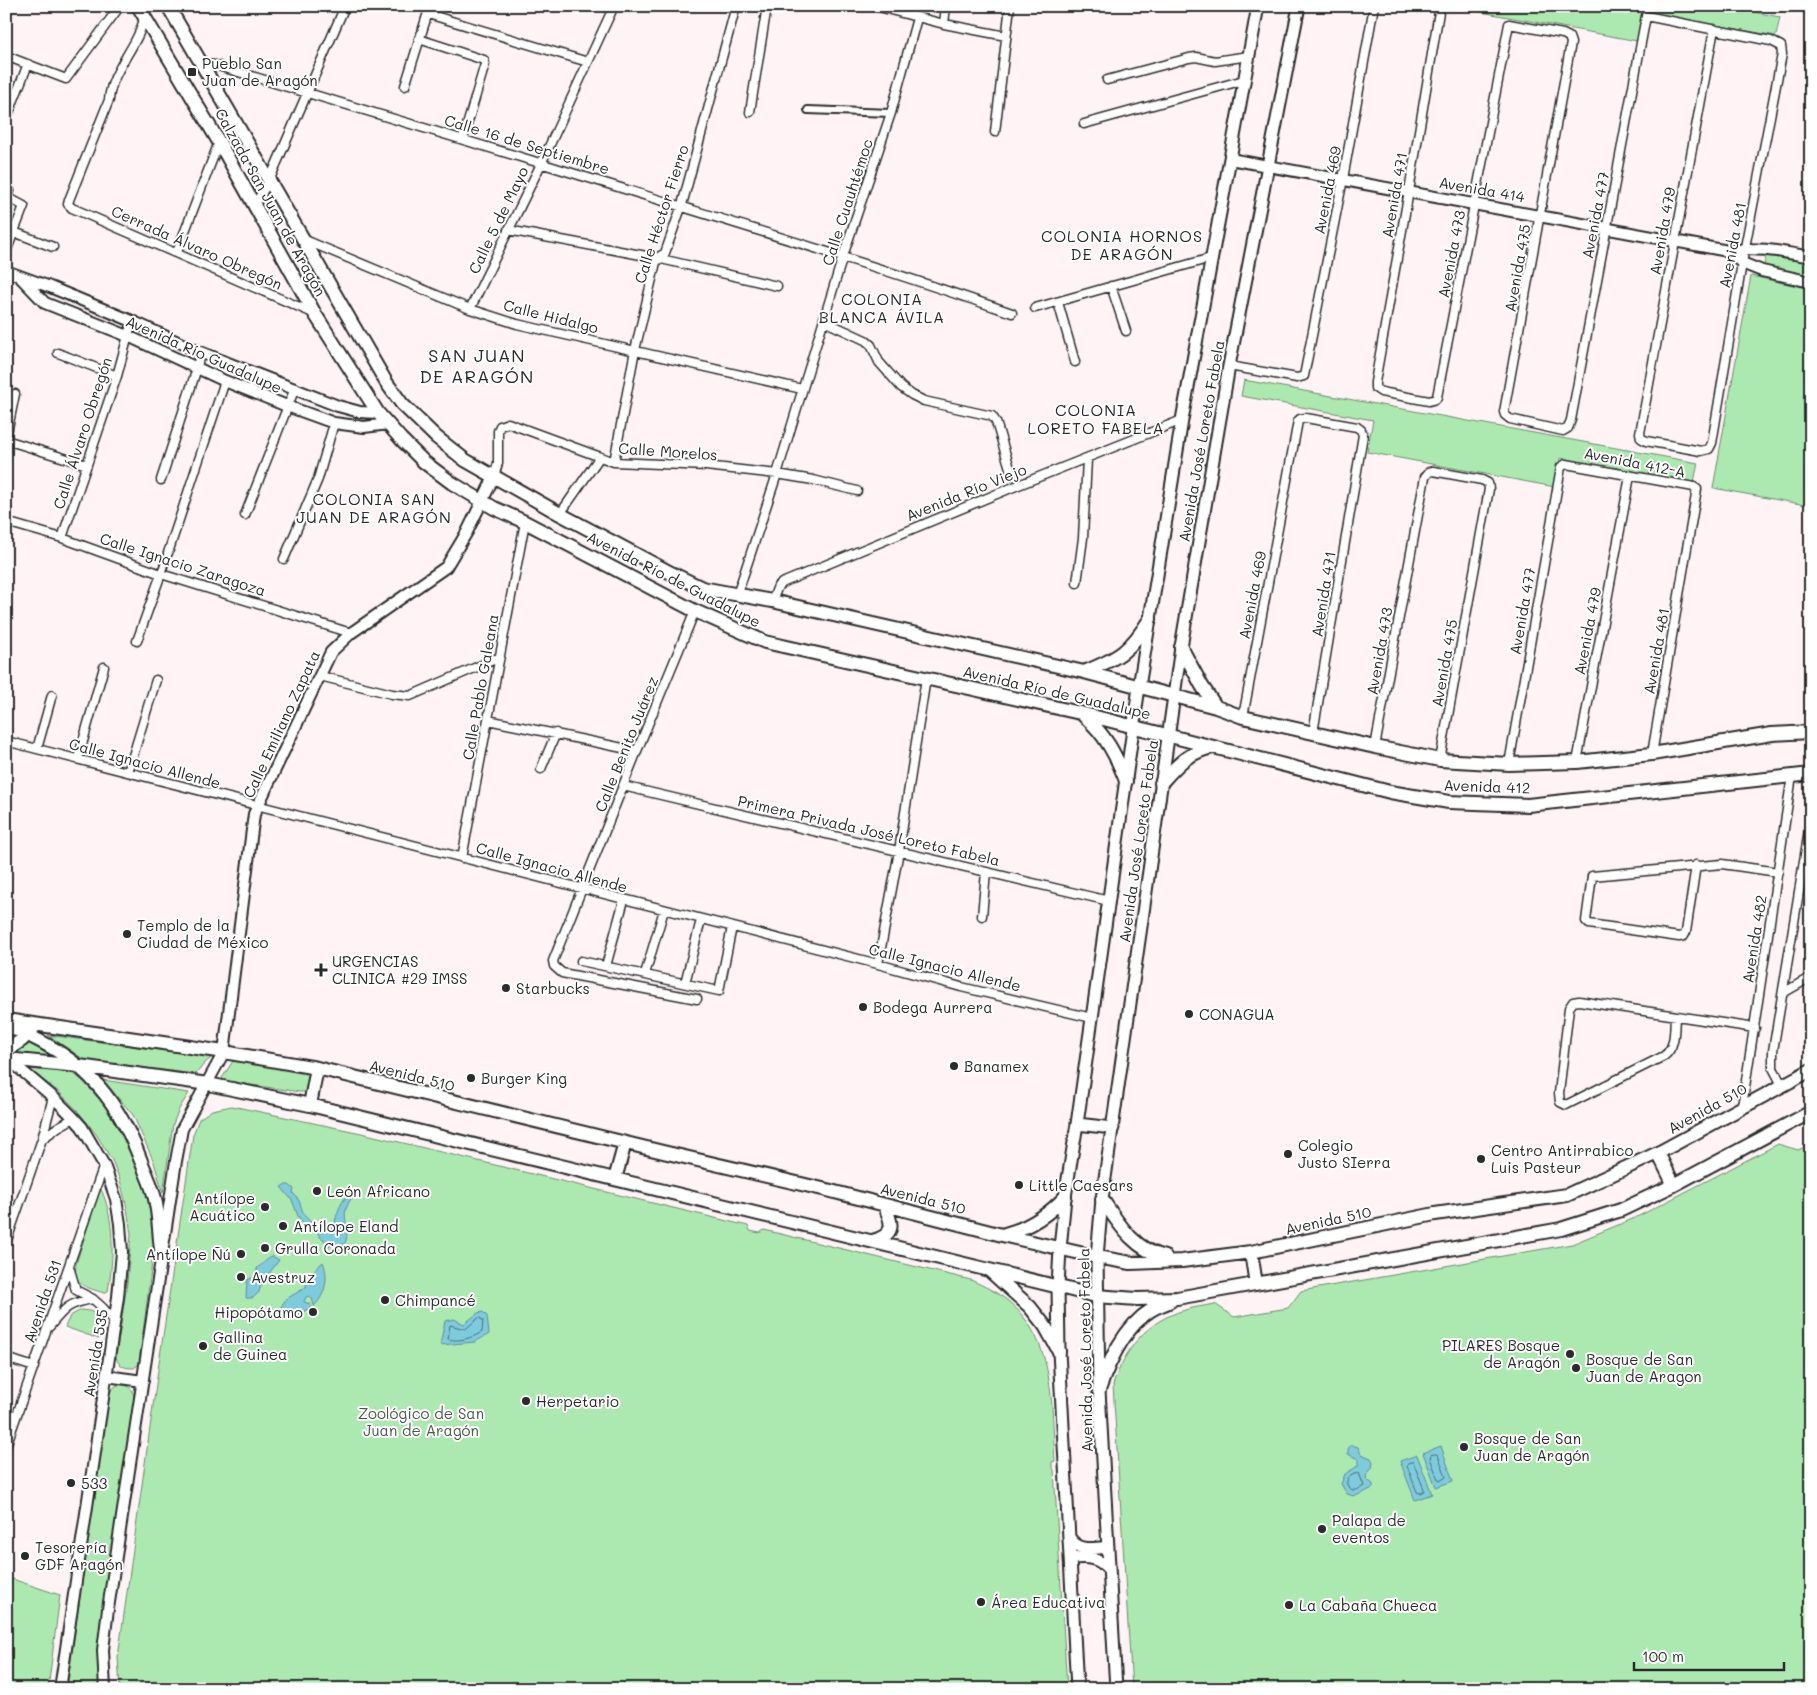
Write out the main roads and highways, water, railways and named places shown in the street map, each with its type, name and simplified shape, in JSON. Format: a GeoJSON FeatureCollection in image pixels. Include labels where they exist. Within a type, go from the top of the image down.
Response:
{"type":"FeatureCollection","features":[{"type":"Feature","properties":{"kind":"main road","name":"Calzada San Juan de Aragón"},"geometry":{"type":"LineString","coordinates":[[168,6],[386,382]]}},
{"type":"Feature","properties":{"kind":"main road","name":"Avenida José Loreto Fabela"},"geometry":{"type":"LineString","coordinates":[[1078,1689],[1059,1352],[1058,1286],[1060,1249],[1139,687],[1182,420],[1258,6]]}},
{"type":"Feature","properties":{"kind":"main road","name":"Avenida José Loreto Fabela"},"geometry":{"type":"LineString","coordinates":[[1113,1688],[1096,1296],[1102,1199],[1181,647],[1229,366],[1299,6]]}},
{"type":"Feature","properties":{"kind":"main road","name":"Calzada San Juan de Aragón"},"geometry":{"type":"LineString","coordinates":[[141,12],[219,142],[315,314],[378,413]]}},
{"type":"Feature","properties":{"kind":"main road","name":"Avenida Río de Guadalupe"},"geometry":{"type":"LineString","coordinates":[[386,382],[402,404],[436,438],[465,460],[560,514],[702,588],[737,594],[1084,672],[1175,696]]}},
{"type":"Feature","properties":{"kind":"main road","name":"Avenida Río de Guadalupe"},"geometry":{"type":"LineString","coordinates":[[378,413],[424,462],[452,483],[482,501],[695,611],[765,642],[1080,713],[1169,736]]}},
{"type":"Feature","properties":{"kind":"main road"},"geometry":{"type":"LineString","coordinates":[[1084,672],[1108,662],[1131,646],[1150,619]]}},
{"type":"Feature","properties":{"kind":"main road"},"geometry":{"type":"LineString","coordinates":[[1181,647],[1202,686],[1216,707]]}},
{"type":"Feature","properties":{"kind":"main road","name":"Avenida 412"},"geometry":{"type":"LineString","coordinates":[[1175,696],[1216,707],[1243,717],[1375,747],[1440,760],[1509,764],[1577,762],[1652,754],[1772,734],[1811,732]]}},
{"type":"Feature","properties":{"kind":"main road"},"geometry":{"type":"LineString","coordinates":[[1080,713],[1097,727],[1107,741],[1117,757],[1126,781]]}},
{"type":"Feature","properties":{"kind":"main road","name":"Avenida 412"},"geometry":{"type":"LineString","coordinates":[[1169,736],[1390,792],[1459,802],[1528,805],[1811,774]]}},
{"type":"Feature","properties":{"kind":"main road"},"geometry":{"type":"LineString","coordinates":[[1162,783],[1186,757],[1199,750],[1214,747]]}},
{"type":"Feature","properties":{"kind":"main road","name":"Avenida 510"},"geometry":{"type":"LineString","coordinates":[[6,1020],[32,1029],[224,1052],[317,1068],[1060,1249],[1131,1263],[1182,1261],[1252,1252],[1435,1214],[1567,1195],[1658,1153],[1811,1070]]}},
{"type":"Feature","properties":{"kind":"main road"},"geometry":{"type":"LineString","coordinates":[[6,1026],[32,1029],[52,1048],[79,1066],[112,1102],[131,1134],[156,1202],[161,1249]]}},
{"type":"Feature","properties":{"kind":"main road"},"geometry":{"type":"LineString","coordinates":[[7,1056],[32,1029]]}},
{"type":"Feature","properties":{"kind":"main road"},"geometry":{"type":"LineString","coordinates":[[7,1056],[208,1084],[310,1105],[872,1240],[1096,1296],[1137,1299],[1178,1298],[1561,1229],[1621,1210],[1674,1185],[1811,1112]]}},
{"type":"Feature","properties":{"kind":"main road"},"geometry":{"type":"LineString","coordinates":[[310,1105],[317,1068]]}},
{"type":"Feature","properties":{"kind":"main road"},"geometry":{"type":"LineString","coordinates":[[1077,1124],[1113,1128]]}},
{"type":"Feature","properties":{"kind":"main road"},"geometry":{"type":"LineString","coordinates":[[615,1179],[625,1143]]}},
{"type":"Feature","properties":{"kind":"main road"},"geometry":{"type":"LineString","coordinates":[[1658,1153],[1674,1185]]}},
{"type":"Feature","properties":{"kind":"main road"},"geometry":{"type":"LineString","coordinates":[[1002,1235],[1019,1231],[1054,1209],[1066,1197]]}},
{"type":"Feature","properties":{"kind":"main road"},"geometry":{"type":"LineString","coordinates":[[1102,1199],[1132,1239],[1151,1254],[1182,1261]]}},
{"type":"Feature","properties":{"kind":"main road"},"geometry":{"type":"LineString","coordinates":[[872,1240],[882,1238],[888,1234],[891,1228],[889,1215],[884,1205]]}},
{"type":"Feature","properties":{"kind":"main road"},"geometry":{"type":"LineString","coordinates":[[1252,1252],[1256,1284]]}},
{"type":"Feature","properties":{"kind":"main road"},"geometry":{"type":"LineString","coordinates":[[988,1269],[1030,1307],[1045,1326],[1059,1352]]}},
{"type":"Feature","properties":{"kind":"main road"},"geometry":{"type":"LineString","coordinates":[[1099,1390],[1108,1365],[1127,1332],[1150,1311],[1178,1298]]}},
{"type":"Feature","properties":{"kind":"main road"},"geometry":{"type":"LineString","coordinates":[[1069,1537],[1074,1544],[1082,1548],[1108,1548]]}},
{"type":"Feature","properties":{"kind":"main road"},"geometry":{"type":"LineString","coordinates":[[1070,1559],[1097,1559],[1103,1562],[1109,1570]]}},
{"type":"Feature","properties":{"kind":"water"},"geometry":{"type":"Polygon","coordinates":[[[289,1185],[294,1189],[293,1193],[306,1217],[317,1226],[326,1229],[334,1228],[343,1201],[350,1193],[355,1191],[346,1209],[347,1233],[344,1244],[340,1246],[329,1245],[317,1232],[306,1228],[298,1216],[292,1200],[281,1187],[289,1185]]]}},
{"type":"Feature","properties":{"kind":"water"},"geometry":{"type":"Polygon","coordinates":[[[272,1256],[279,1260],[262,1283],[259,1292],[253,1298],[246,1298],[247,1280],[254,1277],[258,1267],[272,1256]]]}},
{"type":"Feature","properties":{"kind":"water"},"geometry":{"type":"Polygon","coordinates":[[[323,1262],[326,1279],[324,1291],[318,1302],[314,1306],[312,1298],[306,1297],[304,1302],[312,1307],[295,1316],[278,1318],[279,1310],[286,1299],[305,1288],[312,1272],[323,1262]]]}},
{"type":"Feature","properties":{"kind":"water"},"geometry":{"type":"Polygon","coordinates":[[[483,1312],[487,1316],[489,1334],[475,1342],[440,1345],[445,1321],[454,1319],[464,1324],[478,1313],[483,1312]]]}},
{"type":"Feature","properties":{"kind":"water"},"geometry":{"type":"Polygon","coordinates":[[[1351,1445],[1358,1447],[1361,1454],[1371,1458],[1373,1462],[1372,1468],[1366,1476],[1367,1480],[1373,1484],[1373,1488],[1354,1496],[1347,1494],[1341,1484],[1345,1474],[1358,1466],[1358,1459],[1348,1454],[1348,1449],[1351,1445]]]}},
{"type":"Feature","properties":{"kind":"water"},"geometry":{"type":"Polygon","coordinates":[[[1441,1446],[1453,1481],[1436,1487],[1423,1453],[1441,1446]]]}},
{"type":"Feature","properties":{"kind":"water"},"geometry":{"type":"Polygon","coordinates":[[[1417,1455],[1432,1494],[1415,1500],[1400,1461],[1417,1455]]]}},
{"type":"Feature","properties":{"kind":"place","name":"Pueblo San Juan de Aragón"},"geometry":{"type":"Point","coordinates":[192,72]}},
{"type":"Feature","properties":{"kind":"place","name":"Templo de la Ciudad de México"},"geometry":{"type":"Point","coordinates":[127,934]}},
{"type":"Feature","properties":{"kind":"place","name":"URGENCIAS CLINICA #29 IMSS"},"geometry":{"type":"Point","coordinates":[321,970]}},
{"type":"Feature","properties":{"kind":"place","name":"Starbucks"},"geometry":{"type":"Point","coordinates":[506,988]}},
{"type":"Feature","properties":{"kind":"place","name":"Bodega Aurrera"},"geometry":{"type":"Point","coordinates":[863,1007]}},
{"type":"Feature","properties":{"kind":"place","name":"CONAGUA"},"geometry":{"type":"Point","coordinates":[1189,1014]}},
{"type":"Feature","properties":{"kind":"place","name":"Banamex"},"geometry":{"type":"Point","coordinates":[954,1066]}},
{"type":"Feature","properties":{"kind":"place","name":"Burger King"},"geometry":{"type":"Point","coordinates":[471,1078]}},
{"type":"Feature","properties":{"kind":"place","name":"Colegio Justo SIerra"},"geometry":{"type":"Point","coordinates":[1288,1154]}},
{"type":"Feature","properties":{"kind":"place","name":"Centro Antirrabico Luis Pasteur"},"geometry":{"type":"Point","coordinates":[1481,1159]}},
{"type":"Feature","properties":{"kind":"place","name":"Little Caesars"},"geometry":{"type":"Point","coordinates":[1019,1185]}},
{"type":"Feature","properties":{"kind":"place","name":"León Africano"},"geometry":{"type":"Point","coordinates":[317,1191]}},
{"type":"Feature","properties":{"kind":"place","name":"Antílope Acuático"},"geometry":{"type":"Point","coordinates":[265,1207]}},
{"type":"Feature","properties":{"kind":"place","name":"Antílope Eland"},"geometry":{"type":"Point","coordinates":[283,1226]}},
{"type":"Feature","properties":{"kind":"place","name":"Grulla Coronada"},"geometry":{"type":"Point","coordinates":[265,1248]}},
{"type":"Feature","properties":{"kind":"place","name":"Antílope Ñú"},"geometry":{"type":"Point","coordinates":[241,1254]}},
{"type":"Feature","properties":{"kind":"place","name":"Avestruz"},"geometry":{"type":"Point","coordinates":[241,1277]}},
{"type":"Feature","properties":{"kind":"place","name":"Chimpancé"},"geometry":{"type":"Point","coordinates":[385,1300]}},
{"type":"Feature","properties":{"kind":"place","name":"Hipopótamo"},"geometry":{"type":"Point","coordinates":[313,1312]}},
{"type":"Feature","properties":{"kind":"place","name":"Gallina de Guinea"},"geometry":{"type":"Point","coordinates":[203,1346]}},
{"type":"Feature","properties":{"kind":"place","name":"PILARES Bosque de Aragón"},"geometry":{"type":"Point","coordinates":[1570,1354]}},
{"type":"Feature","properties":{"kind":"place","name":"Bosque de San Juan de Aragon"},"geometry":{"type":"Point","coordinates":[1576,1368]}},
{"type":"Feature","properties":{"kind":"place","name":"Herpetario"},"geometry":{"type":"Point","coordinates":[526,1401]}},
{"type":"Feature","properties":{"kind":"place","name":"Bosque de San Juan de Aragón"},"geometry":{"type":"Point","coordinates":[1464,1447]}},
{"type":"Feature","properties":{"kind":"place","name":"533"},"geometry":{"type":"Point","coordinates":[71,1483]}},
{"type":"Feature","properties":{"kind":"place","name":"Palapa de eventos"},"geometry":{"type":"Point","coordinates":[1322,1529]}},
{"type":"Feature","properties":{"kind":"place","name":"Tesorería GDF Aragón"},"geometry":{"type":"Point","coordinates":[25,1556]}},
{"type":"Feature","properties":{"kind":"place","name":"Área Educativa"},"geometry":{"type":"Point","coordinates":[981,1602]}},
{"type":"Feature","properties":{"kind":"place","name":"La Cabaña Chueca"},"geometry":{"type":"Point","coordinates":[1289,1605]}},
{"type":"Feature","properties":{"kind":"district","name":"COLONIA HORNOS DE ARAGÓN"},"geometry":{"type":"Point","coordinates":[1122,244]}},
{"type":"Feature","properties":{"kind":"district","name":"COLONIA BLANCA ÁVILA"},"geometry":{"type":"Point","coordinates":[882,307]}},
{"type":"Feature","properties":{"kind":"district","name":"SAN JUAN DE ARAGÓN"},"geometry":{"type":"Point","coordinates":[477,365]}},
{"type":"Feature","properties":{"kind":"district","name":"COLONIA LORETO FABELA"},"geometry":{"type":"Point","coordinates":[1096,418]}},
{"type":"Feature","properties":{"kind":"district","name":"COLONIA SAN JUAN DE ARAGÓN"},"geometry":{"type":"Point","coordinates":[374,507]}},
{"type":"Feature","properties":{"kind":"park label","name":"Zoológico de San Juan de Aragón"},"geometry":{"type":"Point","coordinates":[421,1422]}}]}
